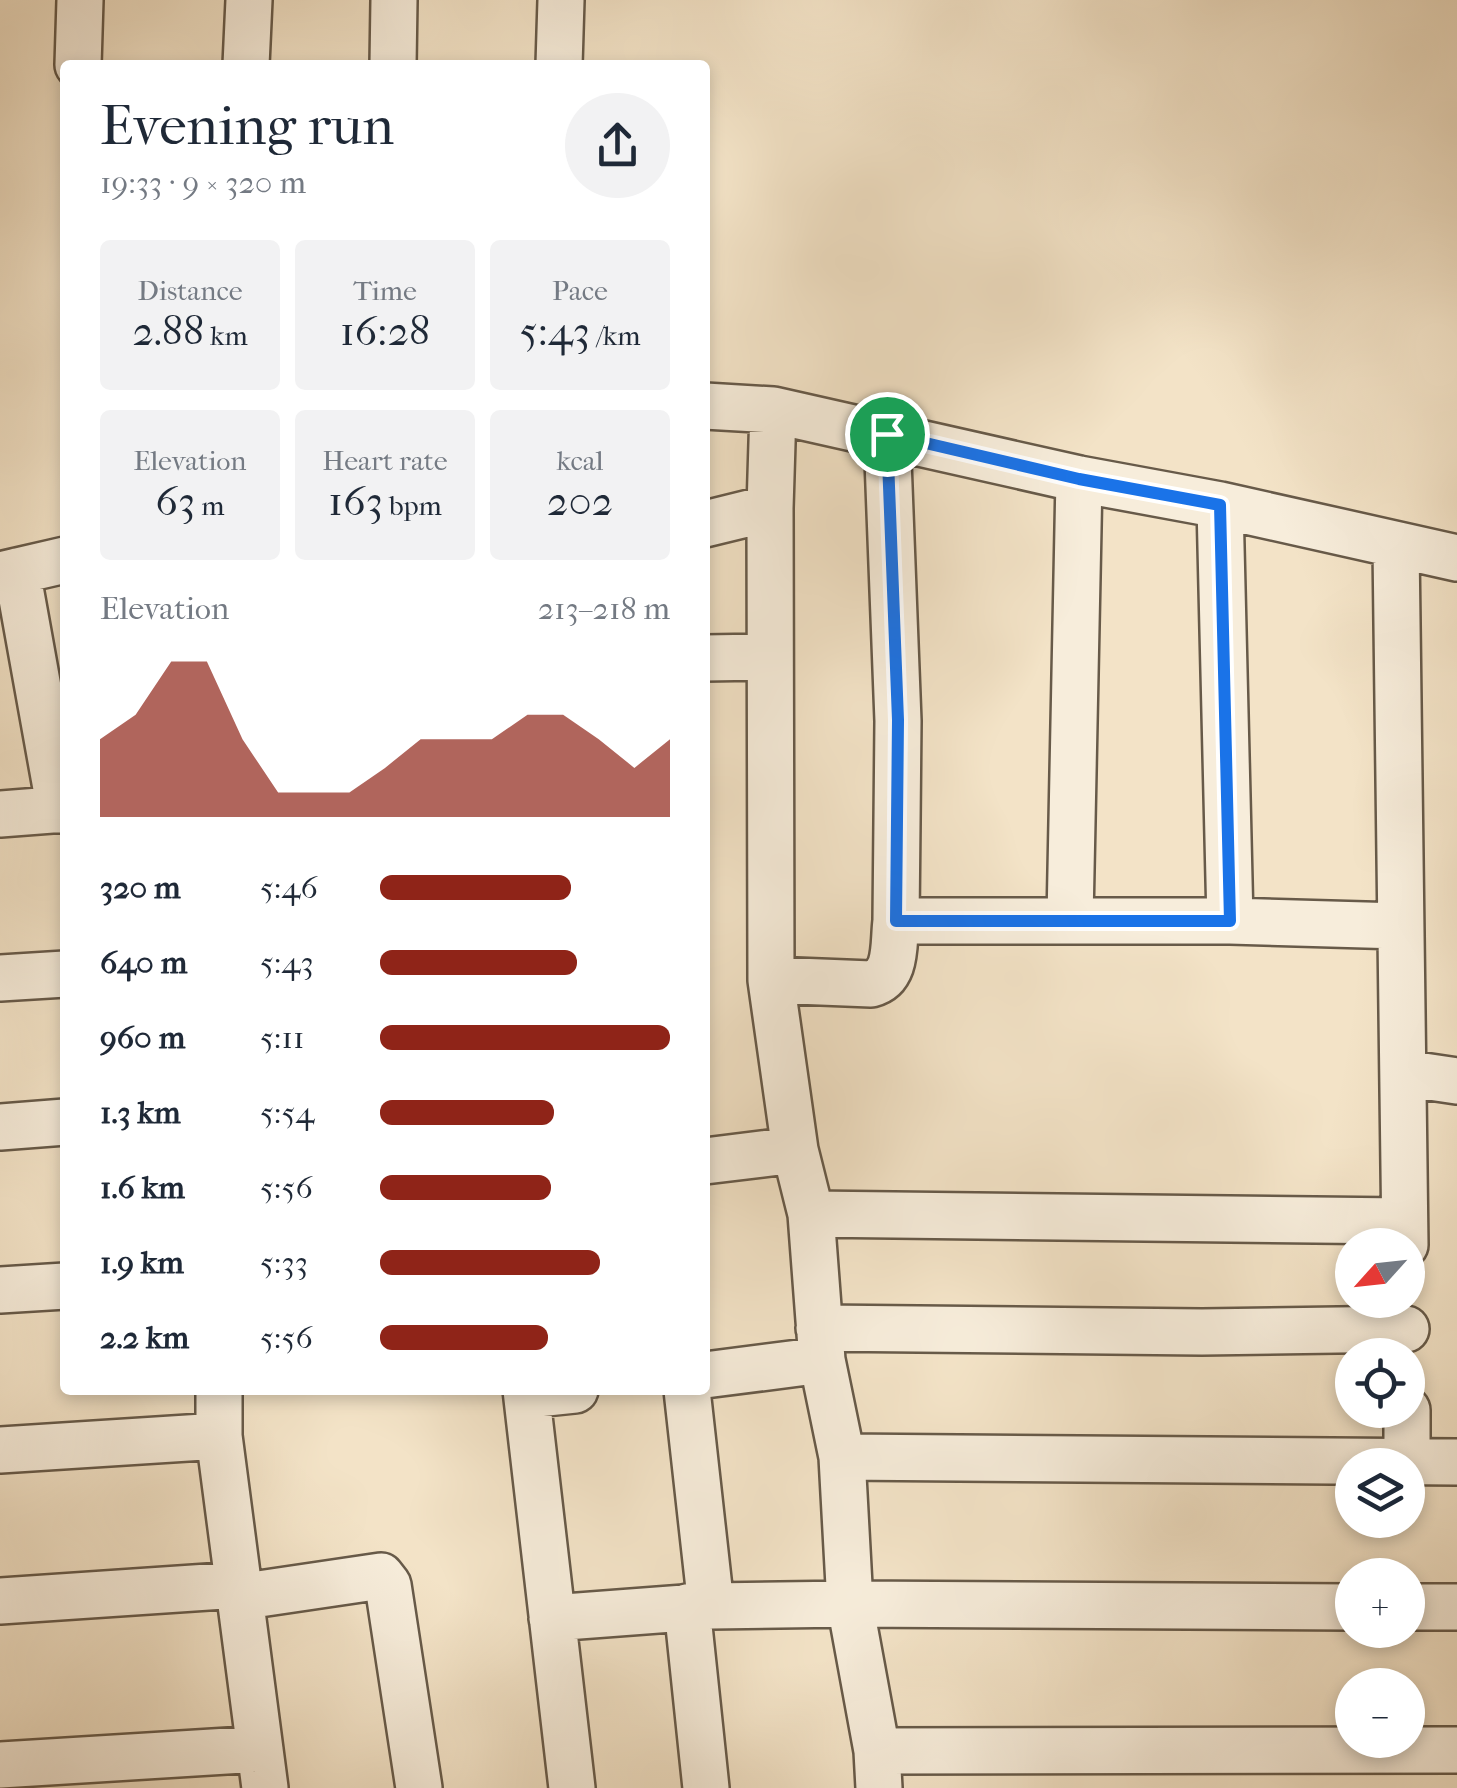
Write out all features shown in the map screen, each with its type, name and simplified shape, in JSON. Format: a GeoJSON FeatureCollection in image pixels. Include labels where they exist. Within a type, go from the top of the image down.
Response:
{"type":"FeatureCollection","features":[{"type":"Feature","properties":{"kind":"street"},"geometry":{"type":"LineString","coordinates":[[78,60],[80,0]]}},
{"type":"Feature","properties":{"kind":"street"},"geometry":{"type":"LineString","coordinates":[[246,60],[250,0]]}},
{"type":"Feature","properties":{"kind":"street"},"geometry":{"type":"LineString","coordinates":[[392,60],[394,0]]}},
{"type":"Feature","properties":{"kind":"street"},"geometry":{"type":"LineString","coordinates":[[559,60],[561,0]]}},
{"type":"Feature","properties":{"kind":"street"},"geometry":{"type":"LineString","coordinates":[[710,406],[773,410],[1457,558]]}},
{"type":"Feature","properties":{"kind":"street"},"geometry":{"type":"LineString","coordinates":[[773,410],[771,980],[795,1150],[811,1214],[821,1344],[842,1457],[850,1604],[878,1770],[1431,1763]]}},
{"type":"Feature","properties":{"kind":"street"},"geometry":{"type":"LineString","coordinates":[[771,980],[871,984],[879,982],[890,970],[896,921],[898,720],[887,434]]}},
{"type":"Feature","properties":{"kind":"street"},"geometry":{"type":"LineString","coordinates":[[1070,919],[1079,479]]}},
{"type":"Feature","properties":{"kind":"street"},"geometry":{"type":"LineString","coordinates":[[1220,505],[1230,921]]}},
{"type":"Feature","properties":{"kind":"street"},"geometry":{"type":"LineString","coordinates":[[710,523],[770,508]]}},
{"type":"Feature","properties":{"kind":"street"},"geometry":{"type":"LineString","coordinates":[[1396,546],[1404,1228]]}},
{"type":"Feature","properties":{"kind":"street"},"geometry":{"type":"LineString","coordinates":[[60,561],[8,573],[60,800]]}},
{"type":"Feature","properties":{"kind":"street"},"geometry":{"type":"LineString","coordinates":[[710,658],[770,656]]}},
{"type":"Feature","properties":{"kind":"street"},"geometry":{"type":"LineString","coordinates":[[0,814],[60,809]]}},
{"type":"Feature","properties":{"kind":"street"},"geometry":{"type":"LineString","coordinates":[[896,921],[1070,919],[1400,926]]}},
{"type":"Feature","properties":{"kind":"street"},"geometry":{"type":"LineString","coordinates":[[0,978],[60,974]]}},
{"type":"Feature","properties":{"kind":"street"},"geometry":{"type":"LineString","coordinates":[[1402,1073],[1457,1082]]}},
{"type":"Feature","properties":{"kind":"street"},"geometry":{"type":"LineString","coordinates":[[0,1127],[60,1122]]}},
{"type":"Feature","properties":{"kind":"street"},"geometry":{"type":"LineString","coordinates":[[710,1160],[795,1150]]}},
{"type":"Feature","properties":{"kind":"street"},"geometry":{"type":"LineString","coordinates":[[811,1214],[1335,1231]]}},
{"type":"Feature","properties":{"kind":"street"},"geometry":{"type":"LineString","coordinates":[[0,1290],[60,1286]]}},
{"type":"Feature","properties":{"kind":"street"},"geometry":{"type":"LineString","coordinates":[[710,1374],[821,1344],[1406,1328]]}},
{"type":"Feature","properties":{"kind":"street"},"geometry":{"type":"LineString","coordinates":[[0,1766],[262,1769],[219,1436],[218,1395]]}},
{"type":"Feature","properties":{"kind":"street"},"geometry":{"type":"LineString","coordinates":[[526,1395],[572,1788]]}},
{"type":"Feature","properties":{"kind":"street"},"geometry":{"type":"LineString","coordinates":[[686,1395],[706,1788]]}},
{"type":"Feature","properties":{"kind":"street"},"geometry":{"type":"LineString","coordinates":[[0,1450],[219,1436]]}},
{"type":"Feature","properties":{"kind":"street"},"geometry":{"type":"LineString","coordinates":[[842,1457],[1335,1461]]}},
{"type":"Feature","properties":{"kind":"street"},"geometry":{"type":"LineString","coordinates":[[1425,1462],[1457,1462]]}},
{"type":"Feature","properties":{"kind":"street"},"geometry":{"type":"LineString","coordinates":[[0,1601],[239,1590],[381,1576],[388,1585],[419,1788]]}},
{"type":"Feature","properties":{"kind":"street"},"geometry":{"type":"LineString","coordinates":[[552,1618],[699,1606],[1335,1607]]}},
{"type":"Feature","properties":{"kind":"street"},"geometry":{"type":"LineString","coordinates":[[1425,1607],[1457,1607]]}},
{"type":"Feature","properties":{"kind":"route"},"geometry":{"type":"LineString","coordinates":[[887,434],[1079,479],[1220,505],[1230,921],[896,921],[898,720],[887,434]]}}]}
